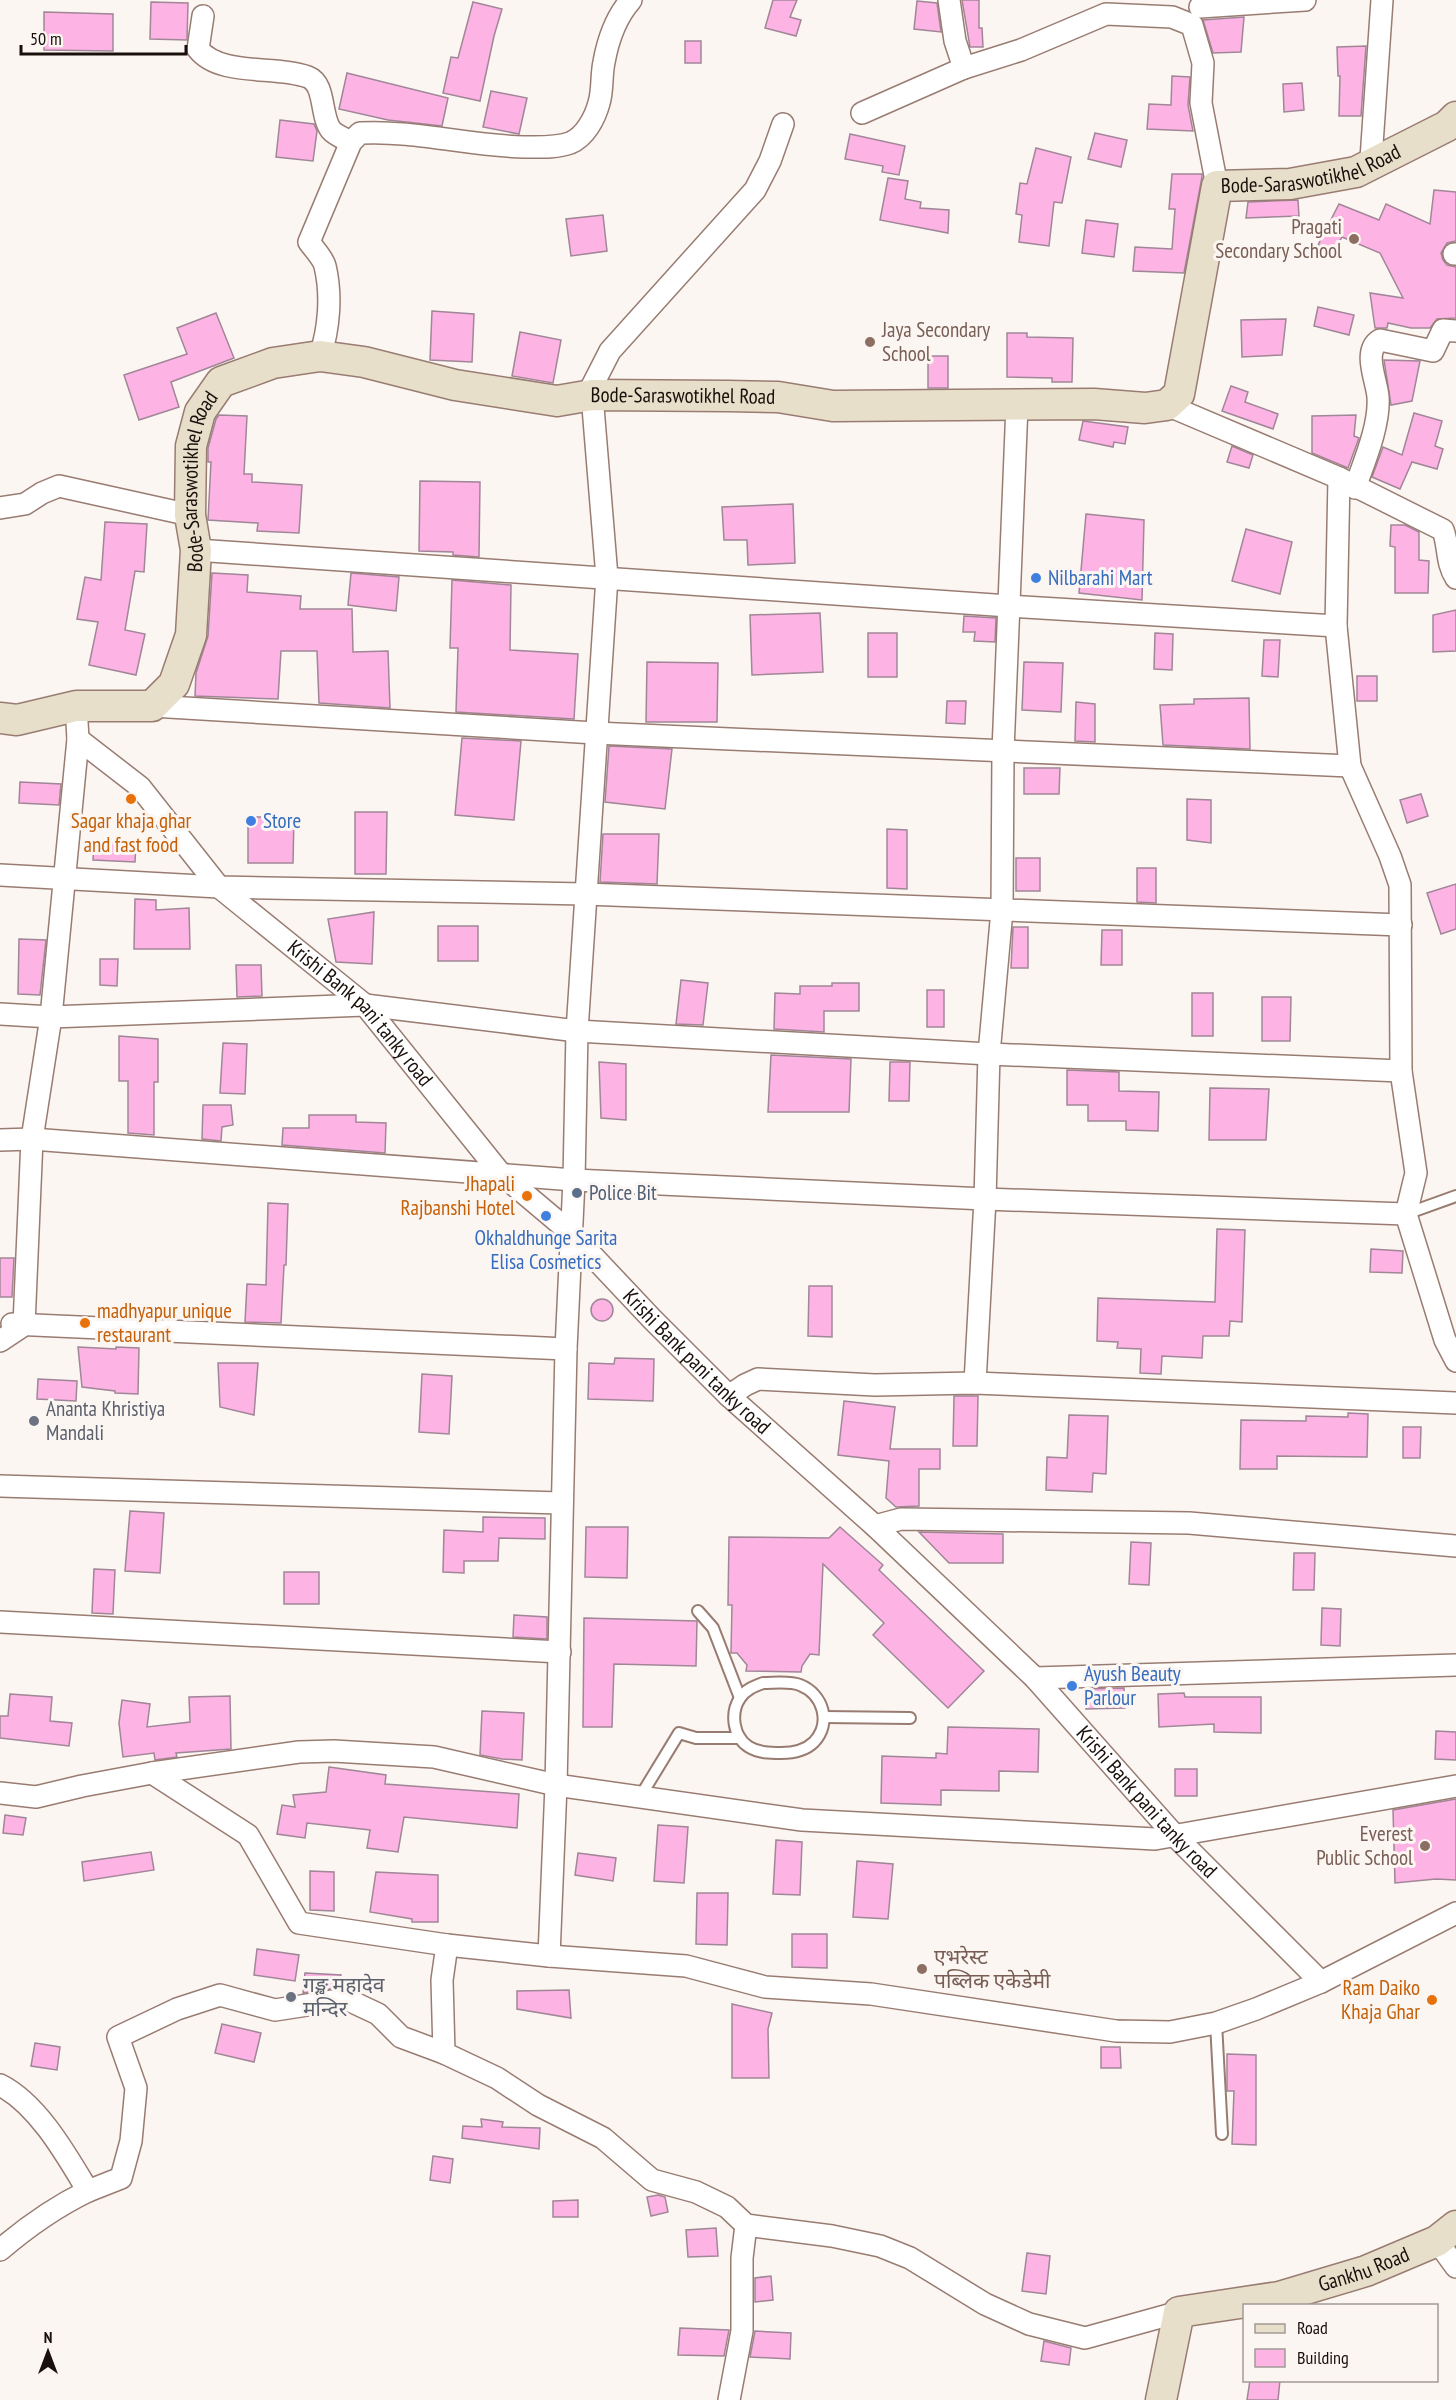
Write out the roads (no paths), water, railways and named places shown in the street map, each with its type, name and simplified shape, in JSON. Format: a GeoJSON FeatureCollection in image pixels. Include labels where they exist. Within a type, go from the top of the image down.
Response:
{"type":"FeatureCollection","features":[{"type":"Feature","properties":{"kind":"street"},"geometry":{"type":"LineString","coordinates":[[320,356],[327,334],[327,288],[324,264],[309,242],[351,142],[360,133],[382,132],[496,146],[545,147],[570,143],[586,132],[599,104],[604,62],[613,28],[631,0]]}},
{"type":"Feature","properties":{"kind":"street"},"geometry":{"type":"LineString","coordinates":[[949,0],[956,41],[964,68]]}},
{"type":"Feature","properties":{"kind":"street"},"geometry":{"type":"LineString","coordinates":[[1200,8],[1305,0]]}},
{"type":"Feature","properties":{"kind":"street"},"geometry":{"type":"LineString","coordinates":[[1371,159],[1382,0]]}},
{"type":"Feature","properties":{"kind":"street"},"geometry":{"type":"LineString","coordinates":[[862,113],[964,68],[1021,50],[1106,14],[1172,17],[1192,25],[1203,63],[1201,103],[1217,186]]}},
{"type":"Feature","properties":{"kind":"street"},"geometry":{"type":"LineString","coordinates":[[203,16],[198,50],[204,57],[225,65],[296,74],[313,80],[318,87],[323,113],[332,131],[351,142]]}},
{"type":"Feature","properties":{"kind":"street"},"geometry":{"type":"LineString","coordinates":[[549,1956],[556,1785],[561,1503],[570,1232],[574,1180],[577,1031],[595,733],[608,578],[590,395],[610,351],[755,190],[770,161],[783,124]]}},
{"type":"Feature","properties":{"kind":"street","name":"Bode-Saraswotikhel Road"},"geometry":{"type":"LineString","coordinates":[[152,706],[174,684],[191,635],[196,550],[190,515],[191,446],[200,412],[221,382],[273,363],[320,356],[363,362],[455,385],[557,401],[590,395],[778,397],[833,406],[1094,404],[1145,408],[1167,405],[1179,394],[1217,186],[1290,184],[1356,172],[1453,126]]}},
{"type":"Feature","properties":{"kind":"street"},"geometry":{"type":"LineString","coordinates":[[1456,331],[1443,330],[1433,351],[1380,340],[1374,344],[1371,352],[1378,399],[1373,433],[1347,483],[1336,626],[1350,766],[1390,856],[1400,885],[1401,1071],[1416,1173],[1406,1214],[1445,1340],[1456,1361]]}},
{"type":"Feature","properties":{"kind":"street"},"geometry":{"type":"LineString","coordinates":[[975,1383],[985,1199],[989,1054],[1002,910],[1003,751],[1017,405]]}},
{"type":"Feature","properties":{"kind":"street"},"geometry":{"type":"LineString","coordinates":[[1167,405],[1347,483],[1443,530],[1450,569],[1456,578]]}},
{"type":"Feature","properties":{"kind":"street"},"geometry":{"type":"LineString","coordinates":[[0,508],[25,504],[59,486],[190,515]]}},
{"type":"Feature","properties":{"kind":"street"},"geometry":{"type":"LineString","coordinates":[[196,550],[1336,626]]}},
{"type":"Feature","properties":{"kind":"street"},"geometry":{"type":"LineString","coordinates":[[0,718],[17,720],[76,706],[152,706],[595,733],[1350,766]]}},
{"type":"Feature","properties":{"kind":"street"},"geometry":{"type":"LineString","coordinates":[[24,1325],[32,1139],[51,1017],[78,739],[76,706]]}},
{"type":"Feature","properties":{"kind":"street","name":"Krishi Bank pani tanky road"},"geometry":{"type":"LineString","coordinates":[[78,739],[140,787],[219,886],[365,1005],[501,1174],[570,1232],[652,1319],[729,1395],[875,1526],[1035,1678],[1176,1836],[1321,1982]]}},
{"type":"Feature","properties":{"kind":"street"},"geometry":{"type":"LineString","coordinates":[[0,875],[219,886],[585,894],[1401,925]]}},
{"type":"Feature","properties":{"kind":"street"},"geometry":{"type":"LineString","coordinates":[[0,1014],[51,1017],[365,1005],[577,1031],[989,1054],[1401,1071]]}},
{"type":"Feature","properties":{"kind":"street"},"geometry":{"type":"LineString","coordinates":[[0,1140],[32,1139],[574,1180],[985,1199],[1406,1214]]}},
{"type":"Feature","properties":{"kind":"street"},"geometry":{"type":"LineString","coordinates":[[0,1324],[566,1349]]}},
{"type":"Feature","properties":{"kind":"street"},"geometry":{"type":"LineString","coordinates":[[0,1341],[24,1325]]}},
{"type":"Feature","properties":{"kind":"street"},"geometry":{"type":"LineString","coordinates":[[729,1395],[758,1379],[875,1385],[975,1383],[1456,1403]]}},
{"type":"Feature","properties":{"kind":"street"},"geometry":{"type":"LineString","coordinates":[[0,1486],[561,1503]]}},
{"type":"Feature","properties":{"kind":"street"},"geometry":{"type":"LineString","coordinates":[[875,1526],[901,1519],[1189,1523],[1456,1546]]}},
{"type":"Feature","properties":{"kind":"street"},"geometry":{"type":"LineString","coordinates":[[0,1622],[560,1652]]}},
{"type":"Feature","properties":{"kind":"street"},"geometry":{"type":"LineString","coordinates":[[1035,1678],[1456,1665]]}},
{"type":"Feature","properties":{"kind":"street"},"geometry":{"type":"LineString","coordinates":[[0,1793],[36,1797],[152,1773],[299,1752],[334,1751],[434,1757],[556,1785],[802,1820],[1155,1839],[1456,1786]]}},
{"type":"Feature","properties":{"kind":"street"},"geometry":{"type":"LineString","coordinates":[[152,1773],[248,1835],[299,1923],[447,1945],[549,1956],[686,1966],[765,1987],[871,1994],[1116,2031],[1170,2032],[1216,2023],[1321,1982],[1456,1913]]}},
{"type":"Feature","properties":{"kind":"street"},"geometry":{"type":"LineString","coordinates":[[444,2053],[442,1980],[447,1945]]}},
{"type":"Feature","properties":{"kind":"street"},"geometry":{"type":"LineString","coordinates":[[0,2250],[29,2225],[67,2201],[121,2178],[131,2140],[136,2088],[118,2037],[177,2009],[220,1995],[275,2010],[346,1999],[378,2014],[401,2037],[444,2053],[497,2078],[538,2105],[603,2138],[652,2180],[696,2192],[728,2207],[746,2224],[832,2235],[880,2246],[910,2258],[949,2284],[1029,2324],[1085,2338],[1179,2312],[1161,2400]]}},
{"type":"Feature","properties":{"kind":"street"},"geometry":{"type":"LineString","coordinates":[[0,2085],[12,2092],[60,2145],[88,2191]]}},
{"type":"Feature","properties":{"kind":"street"},"geometry":{"type":"LineString","coordinates":[[729,2400],[742,2331],[742,2258],[746,2224]]}},
{"type":"Feature","properties":{"kind":"street"},"geometry":{"type":"LineString","coordinates":[[1447,2234],[1456,2267]]}},
{"type":"Feature","properties":{"kind":"street","name":"Gankhu Road"},"geometry":{"type":"LineString","coordinates":[[1179,2312],[1279,2296],[1366,2271],[1447,2234]]}},
{"type":"Feature","properties":{"kind":"lane"},"geometry":{"type":"LineString","coordinates":[[1406,1214],[1456,1196]]}},
{"type":"Feature","properties":{"kind":"lane"},"geometry":{"type":"LineString","coordinates":[[698,1611],[713,1628],[740,1698]]}},
{"type":"Feature","properties":{"kind":"lane"},"geometry":{"type":"LineString","coordinates":[[763,1683],[797,1684],[808,1689],[818,1698],[824,1725],[818,1739],[810,1746],[794,1753],[763,1753],[749,1747],[740,1738],[734,1724],[734,1712],[740,1698],[750,1688],[763,1683]]}},
{"type":"Feature","properties":{"kind":"lane"},"geometry":{"type":"LineString","coordinates":[[824,1717],[910,1718]]}},
{"type":"Feature","properties":{"kind":"lane"},"geometry":{"type":"LineString","coordinates":[[640,1797],[679,1733],[696,1737],[740,1738]]}},
{"type":"Feature","properties":{"kind":"lane"},"geometry":{"type":"LineString","coordinates":[[1216,2023],[1222,2134]]}},
{"type":"Feature","properties":{"kind":"place","name":"Pragati Secondary School"},"geometry":{"type":"Point","coordinates":[1354,239]}},
{"type":"Feature","properties":{"kind":"place","name":"Jaya Secondary School"},"geometry":{"type":"Point","coordinates":[870,342]}},
{"type":"Feature","properties":{"kind":"place","name":"Nilbarahi Mart"},"geometry":{"type":"Point","coordinates":[1036,578]}},
{"type":"Feature","properties":{"kind":"place","name":"Sagar khaja ghar and fast food"},"geometry":{"type":"Point","coordinates":[131,799]}},
{"type":"Feature","properties":{"kind":"place","name":"Store"},"geometry":{"type":"Point","coordinates":[251,821]}},
{"type":"Feature","properties":{"kind":"place","name":"Police Bit"},"geometry":{"type":"Point","coordinates":[577,1193]}},
{"type":"Feature","properties":{"kind":"place","name":"Jhapali Rajbanshi Hotel"},"geometry":{"type":"Point","coordinates":[527,1196]}},
{"type":"Feature","properties":{"kind":"place","name":"Okhaldhunge Sarita Elisa Cosmetics"},"geometry":{"type":"Point","coordinates":[546,1216]}},
{"type":"Feature","properties":{"kind":"place","name":"madhyapur unique restaurant"},"geometry":{"type":"Point","coordinates":[85,1323]}},
{"type":"Feature","properties":{"kind":"place","name":"Ananta Khristiya Mandali"},"geometry":{"type":"Point","coordinates":[34,1421]}},
{"type":"Feature","properties":{"kind":"place","name":"Ayush Beauty Parlour"},"geometry":{"type":"Point","coordinates":[1072,1686]}},
{"type":"Feature","properties":{"kind":"place","name":"Everest Public School"},"geometry":{"type":"Point","coordinates":[1425,1846]}},
{"type":"Feature","properties":{"kind":"place","name":"एभरेस्ट पब्लिक एकेडेमी"},"geometry":{"type":"Point","coordinates":[922,1969]}},
{"type":"Feature","properties":{"kind":"place","name":"गङ्खु महादेव मन्दिर"},"geometry":{"type":"Point","coordinates":[291,1997]}},
{"type":"Feature","properties":{"kind":"place","name":"Ram Daiko Khaja Ghar"},"geometry":{"type":"Point","coordinates":[1432,2000]}}]}
